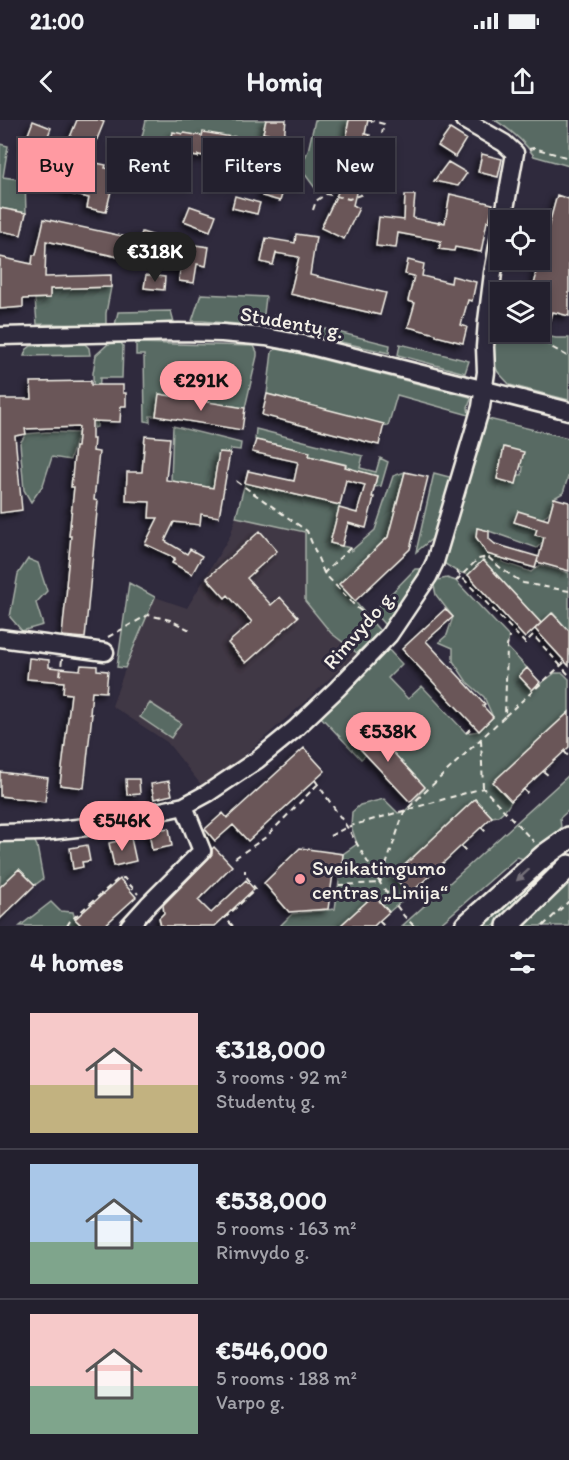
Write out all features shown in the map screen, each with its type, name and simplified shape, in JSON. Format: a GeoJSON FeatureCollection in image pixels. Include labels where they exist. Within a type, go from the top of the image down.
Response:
{"type":"FeatureCollection","features":[{"type":"Feature","properties":{"kind":"main road"},"geometry":{"type":"LineString","coordinates":[[466,926],[545,855],[569,838]]}},
{"type":"Feature","properties":{"kind":"main road"},"geometry":{"type":"LineString","coordinates":[[508,926],[569,866]]}},
{"type":"Feature","properties":{"kind":"street"},"geometry":{"type":"LineString","coordinates":[[464,120],[504,143],[515,153],[505,210]]}},
{"type":"Feature","properties":{"kind":"street","name":"Rimvydo g."},"geometry":{"type":"LineString","coordinates":[[0,833],[41,832],[86,827],[184,806],[257,760],[287,735],[337,689],[389,634],[428,577],[435,562],[482,408],[486,372],[487,321],[495,270]]}},
{"type":"Feature","properties":{"kind":"street","name":"Studentų g."},"geometry":{"type":"LineString","coordinates":[[0,336],[179,332],[266,337],[303,344],[569,411]]}},
{"type":"Feature","properties":{"kind":"street"},"geometry":{"type":"LineString","coordinates":[[0,638],[63,646],[106,644]]}},
{"type":"Feature","properties":{"kind":"street"},"geometry":{"type":"LineString","coordinates":[[129,926],[202,851],[184,806]]}},
{"type":"Feature","properties":{"kind":"path"},"geometry":{"type":"LineString","coordinates":[[368,120],[384,124],[382,133]]}},
{"type":"Feature","properties":{"kind":"path"},"geometry":{"type":"LineString","coordinates":[[515,153],[534,148],[569,158]]}},
{"type":"Feature","properties":{"kind":"path"},"geometry":{"type":"LineString","coordinates":[[313,210],[316,201],[326,194],[349,199],[364,192]]}},
{"type":"Feature","properties":{"kind":"path"},"geometry":{"type":"LineString","coordinates":[[545,342],[569,357]]}},
{"type":"Feature","properties":{"kind":"path"},"geometry":{"type":"LineString","coordinates":[[236,481],[307,531],[324,573],[367,616],[372,612]]}},
{"type":"Feature","properties":{"kind":"path"},"geometry":{"type":"LineString","coordinates":[[324,573],[350,548]]}},
{"type":"Feature","properties":{"kind":"path"},"geometry":{"type":"LineString","coordinates":[[456,581],[478,559],[488,557],[502,570],[523,583],[569,591]]}},
{"type":"Feature","properties":{"kind":"path"},"geometry":{"type":"LineString","coordinates":[[456,571],[525,643],[533,635],[569,675]]}},
{"type":"Feature","properties":{"kind":"path"},"geometry":{"type":"LineString","coordinates":[[106,644],[148,615],[170,620],[192,631]]}},
{"type":"Feature","properties":{"kind":"path"},"geometry":{"type":"LineString","coordinates":[[505,716],[509,637]]}},
{"type":"Feature","properties":{"kind":"path"},"geometry":{"type":"LineString","coordinates":[[540,643],[544,640]]}},
{"type":"Feature","properties":{"kind":"path"},"geometry":{"type":"LineString","coordinates":[[63,646],[60,676],[64,676]]}},
{"type":"Feature","properties":{"kind":"path"},"geometry":{"type":"LineString","coordinates":[[380,883],[404,812],[565,662]]}},
{"type":"Feature","properties":{"kind":"path"},"geometry":{"type":"LineString","coordinates":[[466,733],[470,729]]}},
{"type":"Feature","properties":{"kind":"path"},"geometry":{"type":"LineString","coordinates":[[480,739],[483,788],[545,855]]}},
{"type":"Feature","properties":{"kind":"path"},"geometry":{"type":"LineString","coordinates":[[564,752],[569,757]]}},
{"type":"Feature","properties":{"kind":"path"},"geometry":{"type":"LineString","coordinates":[[543,771],[549,776]]}},
{"type":"Feature","properties":{"kind":"path"},"geometry":{"type":"LineString","coordinates":[[235,858],[266,837],[316,782],[347,827],[380,883],[414,926]]}},
{"type":"Feature","properties":{"kind":"path"},"geometry":{"type":"LineString","coordinates":[[330,836],[347,827],[483,788]]}},
{"type":"Feature","properties":{"kind":"path"},"geometry":{"type":"LineString","coordinates":[[523,789],[529,795]]}},
{"type":"Feature","properties":{"kind":"path"},"geometry":{"type":"LineString","coordinates":[[482,827],[488,833]]}},
{"type":"Feature","properties":{"kind":"path"},"geometry":{"type":"LineString","coordinates":[[461,846],[467,852]]}},
{"type":"Feature","properties":{"kind":"path"},"geometry":{"type":"LineString","coordinates":[[440,866],[446,871]]}},
{"type":"Feature","properties":{"kind":"path"},"geometry":{"type":"LineString","coordinates":[[233,926],[225,918],[256,889],[245,876],[245,870]]}},
{"type":"Feature","properties":{"kind":"path"},"geometry":{"type":"LineString","coordinates":[[67,926],[118,879],[123,878],[148,905]]}},
{"type":"Feature","properties":{"kind":"path"},"geometry":{"type":"LineString","coordinates":[[339,885],[380,883]]}},
{"type":"Feature","properties":{"kind":"path"},"geometry":{"type":"LineString","coordinates":[[420,885],[426,890]]}},
{"type":"Feature","properties":{"kind":"path"},"geometry":{"type":"LineString","coordinates":[[543,926],[569,901]]}},
{"type":"Feature","properties":{"kind":"path"},"geometry":{"type":"LineString","coordinates":[[379,921],[384,926]]}},
{"type":"Feature","properties":{"kind":"shaded area"},"geometry":{"type":"Polygon","coordinates":[[[236,517],[305,532],[305,601],[331,633],[357,653],[232,766],[202,786],[167,742],[112,706],[155,597],[187,608],[230,536],[236,517]]]}},
{"type":"Feature","properties":{"kind":"green space"},"geometry":{"type":"Polygon","coordinates":[[[146,120],[266,120],[262,138],[173,133],[172,138],[142,138],[146,120]]]}},
{"type":"Feature","properties":{"kind":"green space"},"geometry":{"type":"Polygon","coordinates":[[[315,120],[349,120],[346,138],[315,138],[315,188],[303,171],[303,162],[308,151],[315,120]]]}},
{"type":"Feature","properties":{"kind":"green space"},"geometry":{"type":"Polygon","coordinates":[[[495,120],[569,120],[569,166],[534,156],[516,136],[495,120]]]}},
{"type":"Feature","properties":{"kind":"green space"},"geometry":{"type":"Polygon","coordinates":[[[0,144],[8,146],[3,177],[18,179],[18,192],[25,192],[26,213],[0,208],[0,144]]]}},
{"type":"Feature","properties":{"kind":"green space"},"geometry":{"type":"Polygon","coordinates":[[[111,287],[106,325],[37,324],[35,299],[50,298],[50,289],[111,287]]]}},
{"type":"Feature","properties":{"kind":"green space"},"geometry":{"type":"Polygon","coordinates":[[[201,294],[266,297],[263,322],[260,326],[192,321],[201,294]]]}},
{"type":"Feature","properties":{"kind":"green space"},"geometry":{"type":"Polygon","coordinates":[[[171,311],[174,322],[115,325],[118,312],[171,311]]]}},
{"type":"Feature","properties":{"kind":"green space"},"geometry":{"type":"Polygon","coordinates":[[[274,316],[390,345],[389,353],[274,327],[274,316]]]}},
{"type":"Feature","properties":{"kind":"green space"},"geometry":{"type":"Polygon","coordinates":[[[550,337],[569,338],[569,400],[510,385],[498,372],[492,360],[493,342],[550,342],[550,337]]]}},
{"type":"Feature","properties":{"kind":"green space"},"geometry":{"type":"Polygon","coordinates":[[[121,343],[123,346],[122,378],[100,378],[97,427],[94,428],[93,373],[96,355],[108,344],[121,343]]]}},
{"type":"Feature","properties":{"kind":"green space"},"geometry":{"type":"Polygon","coordinates":[[[136,343],[254,346],[257,356],[245,408],[160,394],[156,416],[150,416],[150,422],[145,421],[144,355],[136,355],[136,343]]]}},
{"type":"Feature","properties":{"kind":"green space"},"geometry":{"type":"Polygon","coordinates":[[[85,344],[89,348],[90,355],[24,356],[26,350],[31,346],[85,344]]]}},
{"type":"Feature","properties":{"kind":"green space"},"geometry":{"type":"Polygon","coordinates":[[[400,344],[469,361],[465,373],[398,355],[400,344]]]}},
{"type":"Feature","properties":{"kind":"green space"},"geometry":{"type":"Polygon","coordinates":[[[277,348],[470,397],[469,415],[397,395],[388,426],[267,394],[272,352],[277,348]]]}},
{"type":"Feature","properties":{"kind":"green space"},"geometry":{"type":"Polygon","coordinates":[[[484,418],[569,438],[569,474],[563,493],[554,498],[551,510],[539,523],[536,535],[546,538],[537,548],[477,528],[476,537],[486,552],[502,559],[502,562],[531,572],[540,565],[569,573],[569,631],[553,613],[541,623],[484,561],[468,575],[456,571],[439,560],[484,418]],[[504,448],[497,479],[515,483],[518,475],[522,475],[523,467],[504,448]]]}},
{"type":"Feature","properties":{"kind":"green space"},"geometry":{"type":"Polygon","coordinates":[[[173,426],[241,443],[240,450],[231,449],[230,453],[219,452],[213,488],[171,481],[173,426]]]}},
{"type":"Feature","properties":{"kind":"green space"},"geometry":{"type":"Polygon","coordinates":[[[256,429],[363,456],[360,468],[376,472],[380,458],[388,462],[381,486],[374,487],[377,476],[350,469],[343,476],[345,464],[309,456],[309,452],[255,440],[256,429]]]}},
{"type":"Feature","properties":{"kind":"green space"},"geometry":{"type":"Polygon","coordinates":[[[78,433],[70,460],[52,457],[43,485],[31,502],[24,490],[20,443],[26,434],[78,433]]]}},
{"type":"Feature","properties":{"kind":"green space"},"geometry":{"type":"Polygon","coordinates":[[[405,472],[388,537],[340,584],[380,631],[357,653],[331,633],[305,601],[305,532],[236,517],[245,483],[340,505],[330,543],[350,548],[351,551],[375,530],[393,476],[405,472]]]}},
{"type":"Feature","properties":{"kind":"green space"},"geometry":{"type":"Polygon","coordinates":[[[434,473],[453,478],[434,537],[416,552],[434,473]]]}},
{"type":"Feature","properties":{"kind":"green space"},"geometry":{"type":"Polygon","coordinates":[[[28,559],[38,563],[47,591],[36,603],[43,625],[22,631],[10,617],[18,574],[28,559]]]}},
{"type":"Feature","properties":{"kind":"green space"},"geometry":{"type":"Polygon","coordinates":[[[415,569],[421,569],[409,592],[385,625],[376,615],[376,609],[415,569]]]}},
{"type":"Feature","properties":{"kind":"green space"},"geometry":{"type":"Polygon","coordinates":[[[447,578],[456,581],[509,637],[507,647],[527,668],[519,676],[532,690],[555,673],[563,673],[569,679],[569,712],[507,808],[498,816],[492,817],[475,799],[393,876],[410,894],[389,912],[374,895],[340,926],[280,926],[292,914],[335,909],[343,854],[357,844],[351,826],[352,812],[360,805],[384,799],[398,813],[404,812],[425,788],[367,725],[351,739],[366,755],[361,759],[320,716],[388,649],[402,664],[388,678],[408,699],[422,686],[466,733],[479,731],[493,717],[484,697],[467,682],[453,661],[453,648],[439,642],[447,635],[453,617],[436,595],[433,581],[447,578]]]}},
{"type":"Feature","properties":{"kind":"green space"},"geometry":{"type":"Polygon","coordinates":[[[129,583],[155,597],[125,668],[117,667],[129,583]]]}},
{"type":"Feature","properties":{"kind":"green space"},"geometry":{"type":"Polygon","coordinates":[[[150,703],[181,723],[171,738],[140,717],[150,703]]]}},
{"type":"Feature","properties":{"kind":"green space"},"geometry":{"type":"Polygon","coordinates":[[[569,775],[569,810],[560,818],[561,828],[527,860],[517,857],[438,926],[402,926],[569,775]]]}},
{"type":"Feature","properties":{"kind":"green space"},"geometry":{"type":"Polygon","coordinates":[[[0,838],[33,838],[37,846],[43,879],[35,885],[19,869],[0,887],[0,838]]]}},
{"type":"Feature","properties":{"kind":"green space"},"geometry":{"type":"Polygon","coordinates":[[[546,869],[549,872],[494,926],[482,926],[546,869]]]}},
{"type":"Feature","properties":{"kind":"green space"},"geometry":{"type":"Polygon","coordinates":[[[569,883],[569,926],[524,926],[569,883]]]}},
{"type":"Feature","properties":{"kind":"green space"},"geometry":{"type":"Polygon","coordinates":[[[51,902],[60,911],[73,912],[75,919],[82,926],[20,926],[51,902]]]}},
{"type":"Feature","properties":{"kind":"building"},"geometry":{"type":"Polygon","coordinates":[[[77,120],[104,122],[95,144],[95,138],[70,138],[77,120]]]}},
{"type":"Feature","properties":{"kind":"building"},"geometry":{"type":"Polygon","coordinates":[[[266,120],[286,120],[284,138],[263,133],[266,120]]]}},
{"type":"Feature","properties":{"kind":"building"},"geometry":{"type":"Polygon","coordinates":[[[349,120],[368,120],[365,134],[370,135],[369,138],[346,138],[349,120]]]}},
{"type":"Feature","properties":{"kind":"building"},"geometry":{"type":"Polygon","coordinates":[[[33,121],[51,128],[47,138],[27,138],[33,121]]]}},
{"type":"Feature","properties":{"kind":"building"},"geometry":{"type":"Polygon","coordinates":[[[450,129],[466,139],[455,157],[438,146],[450,129]]]}},
{"type":"Feature","properties":{"kind":"building"},"geometry":{"type":"Polygon","coordinates":[[[173,132],[202,136],[203,132],[238,138],[203,138],[203,156],[198,155],[198,157],[191,156],[191,138],[172,138],[173,132]]]}},
{"type":"Feature","properties":{"kind":"building"},"geometry":{"type":"Polygon","coordinates":[[[482,154],[502,159],[498,177],[478,172],[482,154]]]}},
{"type":"Feature","properties":{"kind":"building"},"geometry":{"type":"Polygon","coordinates":[[[448,162],[467,173],[458,186],[434,181],[448,162]]]}},
{"type":"Feature","properties":{"kind":"building"},"geometry":{"type":"Polygon","coordinates":[[[95,163],[106,165],[107,192],[111,192],[106,212],[87,208],[89,198],[66,193],[95,192],[95,163]]]}},
{"type":"Feature","properties":{"kind":"building"},"geometry":{"type":"Polygon","coordinates":[[[263,192],[283,192],[280,201],[262,196],[263,192]]]}},
{"type":"Feature","properties":{"kind":"building"},"geometry":{"type":"Polygon","coordinates":[[[338,192],[356,192],[353,205],[359,208],[344,239],[321,228],[338,192]]]}},
{"type":"Feature","properties":{"kind":"building"},"geometry":{"type":"Polygon","coordinates":[[[450,194],[493,204],[481,252],[455,247],[454,251],[439,249],[441,241],[398,233],[396,248],[376,246],[379,217],[404,220],[405,195],[415,195],[413,218],[445,223],[450,194]]]}},
{"type":"Feature","properties":{"kind":"building"},"geometry":{"type":"Polygon","coordinates":[[[557,195],[569,199],[569,316],[553,312],[550,322],[550,282],[535,282],[537,270],[550,270],[550,221],[557,195]]]}},
{"type":"Feature","properties":{"kind":"building"},"geometry":{"type":"Polygon","coordinates":[[[235,196],[260,203],[257,214],[232,208],[235,196]]]}},
{"type":"Feature","properties":{"kind":"building"},"geometry":{"type":"Polygon","coordinates":[[[190,206],[216,215],[210,231],[184,221],[190,206]]]}},
{"type":"Feature","properties":{"kind":"building"},"geometry":{"type":"Polygon","coordinates":[[[0,208],[26,213],[21,235],[0,231],[0,208]]]}},
{"type":"Feature","properties":{"kind":"building"},"geometry":{"type":"Polygon","coordinates":[[[44,219],[127,237],[123,258],[46,241],[45,277],[111,275],[111,287],[50,289],[50,298],[23,299],[23,307],[0,309],[0,257],[32,264],[44,219]]]}},
{"type":"Feature","properties":{"kind":"building"},"geometry":{"type":"Polygon","coordinates":[[[142,232],[155,236],[151,249],[138,245],[142,232]]]}},
{"type":"Feature","properties":{"kind":"building"},"geometry":{"type":"Polygon","coordinates":[[[296,234],[316,237],[310,275],[386,293],[380,315],[290,294],[299,257],[276,253],[273,265],[261,262],[266,238],[295,243],[296,234]]]}},
{"type":"Feature","properties":{"kind":"building"},"geometry":{"type":"Polygon","coordinates":[[[188,244],[209,247],[206,266],[197,264],[194,283],[179,281],[180,270],[156,265],[157,258],[185,262],[188,244]]]}},
{"type":"Feature","properties":{"kind":"building"},"geometry":{"type":"Polygon","coordinates":[[[408,260],[424,264],[422,276],[451,283],[452,276],[476,282],[472,301],[468,300],[461,325],[467,327],[463,343],[408,327],[415,303],[408,301],[414,276],[405,274],[408,260]]]}},
{"type":"Feature","properties":{"kind":"building"},"geometry":{"type":"Polygon","coordinates":[[[146,275],[165,277],[164,290],[144,288],[146,275]]]}},
{"type":"Feature","properties":{"kind":"building"},"geometry":{"type":"Polygon","coordinates":[[[91,381],[91,385],[123,385],[123,393],[126,393],[126,406],[121,406],[120,422],[92,421],[93,451],[99,452],[94,500],[98,501],[85,638],[62,636],[74,487],[71,487],[79,427],[25,429],[26,434],[15,436],[22,510],[0,513],[0,399],[32,399],[31,382],[91,381]]]}},
{"type":"Feature","properties":{"kind":"building"},"geometry":{"type":"Polygon","coordinates":[[[159,394],[245,408],[242,430],[156,416],[159,394]]]}},
{"type":"Feature","properties":{"kind":"building"},"geometry":{"type":"Polygon","coordinates":[[[267,394],[384,424],[379,445],[262,415],[267,394]]]}},
{"type":"Feature","properties":{"kind":"building"},"geometry":{"type":"Polygon","coordinates":[[[145,436],[170,438],[166,480],[213,488],[219,452],[230,453],[219,517],[201,514],[200,525],[174,522],[165,541],[187,554],[190,549],[202,556],[192,574],[172,563],[175,558],[145,544],[158,518],[149,518],[150,502],[126,501],[127,472],[142,472],[145,436]]]}},
{"type":"Feature","properties":{"kind":"building"},"geometry":{"type":"Polygon","coordinates":[[[256,440],[310,452],[309,456],[346,465],[345,467],[377,476],[366,528],[348,523],[342,546],[330,543],[339,508],[357,513],[365,485],[346,480],[340,505],[245,483],[248,471],[294,481],[298,462],[252,452],[256,440]]]}},
{"type":"Feature","properties":{"kind":"building"},"geometry":{"type":"Polygon","coordinates":[[[504,447],[524,452],[516,484],[497,479],[504,447]]]}},
{"type":"Feature","properties":{"kind":"building"},"geometry":{"type":"Polygon","coordinates":[[[405,472],[428,477],[410,549],[355,601],[339,584],[388,537],[405,472]]]}},
{"type":"Feature","properties":{"kind":"building"},"geometry":{"type":"Polygon","coordinates":[[[554,498],[569,502],[569,571],[537,562],[538,558],[535,568],[487,554],[476,537],[477,528],[489,531],[489,539],[495,544],[539,557],[544,537],[535,535],[537,529],[514,522],[518,511],[548,520],[554,498]]]}},
{"type":"Feature","properties":{"kind":"building"},"geometry":{"type":"Polygon","coordinates":[[[260,531],[277,551],[247,578],[271,605],[280,597],[298,617],[246,663],[228,643],[252,622],[228,595],[225,598],[207,578],[260,531]]]}},
{"type":"Feature","properties":{"kind":"building"},"geometry":{"type":"Polygon","coordinates":[[[483,560],[541,623],[525,638],[468,575],[483,560]]]}},
{"type":"Feature","properties":{"kind":"building"},"geometry":{"type":"Polygon","coordinates":[[[445,609],[453,617],[426,641],[485,704],[483,706],[493,717],[479,731],[402,649],[445,609]]]}},
{"type":"Feature","properties":{"kind":"building"},"geometry":{"type":"Polygon","coordinates":[[[552,613],[569,631],[569,666],[535,629],[552,613]]]}},
{"type":"Feature","properties":{"kind":"building"},"geometry":{"type":"Polygon","coordinates":[[[29,658],[49,660],[49,667],[80,670],[81,665],[97,666],[97,670],[108,671],[106,692],[92,691],[90,714],[92,714],[84,788],[60,785],[71,694],[63,693],[64,682],[27,679],[29,658]]]}},
{"type":"Feature","properties":{"kind":"building"},"geometry":{"type":"Polygon","coordinates":[[[527,668],[540,682],[532,690],[519,676],[527,668]]]}},
{"type":"Feature","properties":{"kind":"building"},"geometry":{"type":"Polygon","coordinates":[[[569,712],[569,747],[511,801],[493,782],[569,712]]]}},
{"type":"Feature","properties":{"kind":"building"},"geometry":{"type":"Polygon","coordinates":[[[367,724],[425,787],[410,802],[351,739],[367,724]]]}},
{"type":"Feature","properties":{"kind":"building"},"geometry":{"type":"Polygon","coordinates":[[[304,748],[325,771],[248,841],[233,825],[215,841],[205,829],[223,813],[227,818],[304,748]]]}},
{"type":"Feature","properties":{"kind":"building"},"geometry":{"type":"Polygon","coordinates":[[[0,772],[48,778],[45,802],[0,796],[0,772]]]}},
{"type":"Feature","properties":{"kind":"building"},"geometry":{"type":"Polygon","coordinates":[[[126,779],[139,779],[140,794],[127,795],[126,779]]]}},
{"type":"Feature","properties":{"kind":"building"},"geometry":{"type":"Polygon","coordinates":[[[169,781],[172,795],[154,799],[151,784],[169,781]]]}},
{"type":"Feature","properties":{"kind":"building"},"geometry":{"type":"Polygon","coordinates":[[[475,799],[492,817],[410,894],[393,876],[475,799]]]}},
{"type":"Feature","properties":{"kind":"building"},"geometry":{"type":"Polygon","coordinates":[[[169,828],[172,846],[152,850],[149,831],[169,828]]]}},
{"type":"Feature","properties":{"kind":"building"},"geometry":{"type":"Polygon","coordinates":[[[131,838],[136,861],[114,866],[109,843],[131,838]]]}},
{"type":"Feature","properties":{"kind":"building"},"geometry":{"type":"Polygon","coordinates":[[[87,845],[90,861],[82,862],[83,867],[73,869],[70,848],[87,845]]]}},
{"type":"Feature","properties":{"kind":"building"},"geometry":{"type":"Polygon","coordinates":[[[214,847],[232,866],[198,900],[211,913],[246,880],[254,889],[215,926],[161,926],[159,918],[164,913],[163,905],[209,858],[214,847]]]}},
{"type":"Feature","properties":{"kind":"building","name":"Sveikatingumo centras „Linija“"},"geometry":{"type":"Polygon","coordinates":[[[300,848],[343,854],[341,876],[333,874],[328,909],[289,912],[264,883],[300,848]]]}},
{"type":"Feature","properties":{"kind":"building"},"geometry":{"type":"Polygon","coordinates":[[[19,869],[35,885],[0,919],[0,887],[19,869]]]}},
{"type":"Feature","properties":{"kind":"building"},"geometry":{"type":"Polygon","coordinates":[[[120,879],[136,897],[104,926],[82,926],[75,919],[120,879]]]}},
{"type":"Feature","properties":{"kind":"building"},"geometry":{"type":"Polygon","coordinates":[[[374,895],[389,912],[374,926],[340,926],[374,895]]]}},
{"type":"Feature","properties":{"kind":"place","name":"Sveikatingumo centras „Linija“"},"geometry":{"type":"Point","coordinates":[300,879]}}]}
